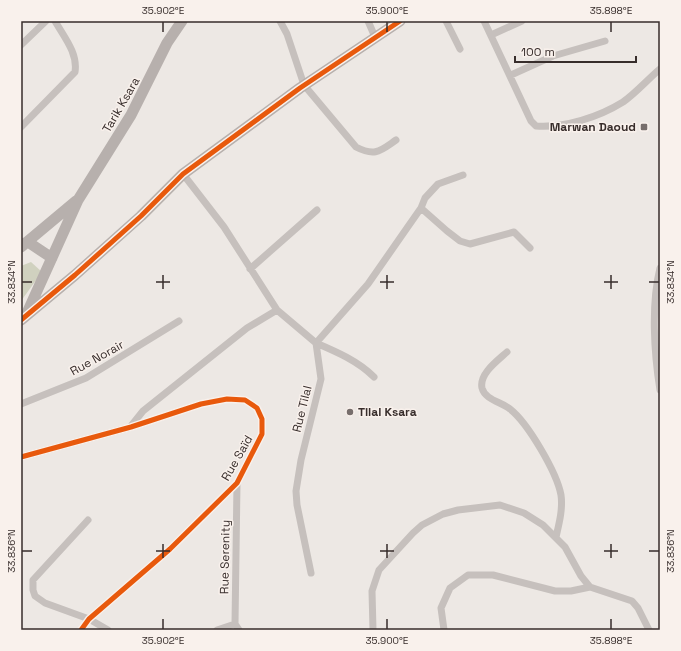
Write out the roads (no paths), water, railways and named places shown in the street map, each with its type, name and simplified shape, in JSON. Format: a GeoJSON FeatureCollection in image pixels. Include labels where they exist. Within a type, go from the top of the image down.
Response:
{"type":"FeatureCollection","features":[{"type":"Feature","properties":{"kind":"street"},"geometry":{"type":"LineString","coordinates":[[21,45],[46,21]]}},
{"type":"Feature","properties":{"kind":"street"},"geometry":{"type":"LineString","coordinates":[[21,127],[75,72],[76,62],[73,53],[55,21]]}},
{"type":"Feature","properties":{"kind":"street","name":"Tarik Ksara"},"geometry":{"type":"LineString","coordinates":[[78,200],[131,115],[167,43],[182,21]]}},
{"type":"Feature","properties":{"kind":"street"},"geometry":{"type":"LineString","coordinates":[[280,21],[287,34],[304,85],[356,147],[366,152],[376,153],[396,140]]}},
{"type":"Feature","properties":{"kind":"street"},"geometry":{"type":"LineString","coordinates":[[368,21],[375,37]]}},
{"type":"Feature","properties":{"kind":"street"},"geometry":{"type":"LineString","coordinates":[[22,321],[141,216],[183,174],[304,85],[400,21]]}},
{"type":"Feature","properties":{"kind":"street"},"geometry":{"type":"LineString","coordinates":[[446,21],[460,49]]}},
{"type":"Feature","properties":{"kind":"street"},"geometry":{"type":"LineString","coordinates":[[484,21],[511,75],[531,121],[536,126],[579,120],[613,107],[632,94],[660,69]]}},
{"type":"Feature","properties":{"kind":"street"},"geometry":{"type":"LineString","coordinates":[[491,36],[522,21]]}},
{"type":"Feature","properties":{"kind":"street"},"geometry":{"type":"LineString","coordinates":[[511,75],[567,51],[605,41]]}},
{"type":"Feature","properties":{"kind":"street"},"geometry":{"type":"LineString","coordinates":[[183,174],[224,227],[277,310],[316,342],[346,356],[366,369],[374,377]]}},
{"type":"Feature","properties":{"kind":"street"},"geometry":{"type":"LineString","coordinates":[[316,342],[368,284],[421,208],[425,198],[438,184],[463,175]]}},
{"type":"Feature","properties":{"kind":"street"},"geometry":{"type":"LineString","coordinates":[[52,258],[23,244],[78,200]]}},
{"type":"Feature","properties":{"kind":"street"},"geometry":{"type":"LineString","coordinates":[[22,321],[78,200]]}},
{"type":"Feature","properties":{"kind":"street"},"geometry":{"type":"LineString","coordinates":[[421,208],[460,241],[470,244],[514,232],[530,248]]}},
{"type":"Feature","properties":{"kind":"street"},"geometry":{"type":"LineString","coordinates":[[250,269],[318,210]]}},
{"type":"Feature","properties":{"kind":"street"},"geometry":{"type":"LineString","coordinates":[[660,268],[656,322],[657,369],[660,390]]}},
{"type":"Feature","properties":{"kind":"street"},"geometry":{"type":"LineString","coordinates":[[131,427],[143,411],[247,328],[277,310]]}},
{"type":"Feature","properties":{"kind":"street","name":"Rue Norair"},"geometry":{"type":"LineString","coordinates":[[21,404],[86,378],[179,321]]}},
{"type":"Feature","properties":{"kind":"street","name":"Rue Tilal"},"geometry":{"type":"LineString","coordinates":[[311,573],[297,505],[296,491],[301,460],[321,379],[316,342]]}},
{"type":"Feature","properties":{"kind":"street"},"geometry":{"type":"LineString","coordinates":[[506,352],[483,378],[482,389],[487,397],[512,410],[526,428],[551,467],[558,483],[562,504],[556,537]]}},
{"type":"Feature","properties":{"kind":"street","name":"Rue Saïd"},"geometry":{"type":"LineString","coordinates":[[21,457],[131,427],[201,404],[227,399],[245,400],[257,408],[262,419],[262,434],[237,483],[170,549],[89,619],[81,630]]}},
{"type":"Feature","properties":{"kind":"street","name":"Rue Serenity"},"geometry":{"type":"LineString","coordinates":[[237,483],[237,627]]}},
{"type":"Feature","properties":{"kind":"street"},"geometry":{"type":"LineString","coordinates":[[372,630],[372,591],[378,570],[412,533],[422,525],[443,514],[472,507],[500,505],[524,513],[543,525],[556,537],[590,587]]}},
{"type":"Feature","properties":{"kind":"street"},"geometry":{"type":"LineString","coordinates":[[88,520],[34,580],[33,590],[36,596],[45,603],[89,619],[108,630]]}},
{"type":"Feature","properties":{"kind":"street"},"geometry":{"type":"LineString","coordinates":[[444,630],[441,608],[450,588],[468,575],[493,575],[555,591],[571,591],[590,587],[632,601],[638,608],[649,630]]}},
{"type":"Feature","properties":{"kind":"street"},"geometry":{"type":"LineString","coordinates":[[217,630],[237,627]]}},
{"type":"Feature","properties":{"kind":"place","name":"Marwan Daoud"},"geometry":{"type":"Point","coordinates":[644,127]}},
{"type":"Feature","properties":{"kind":"place","name":"Tilal Ksara"},"geometry":{"type":"Point","coordinates":[350,412]}}]}
